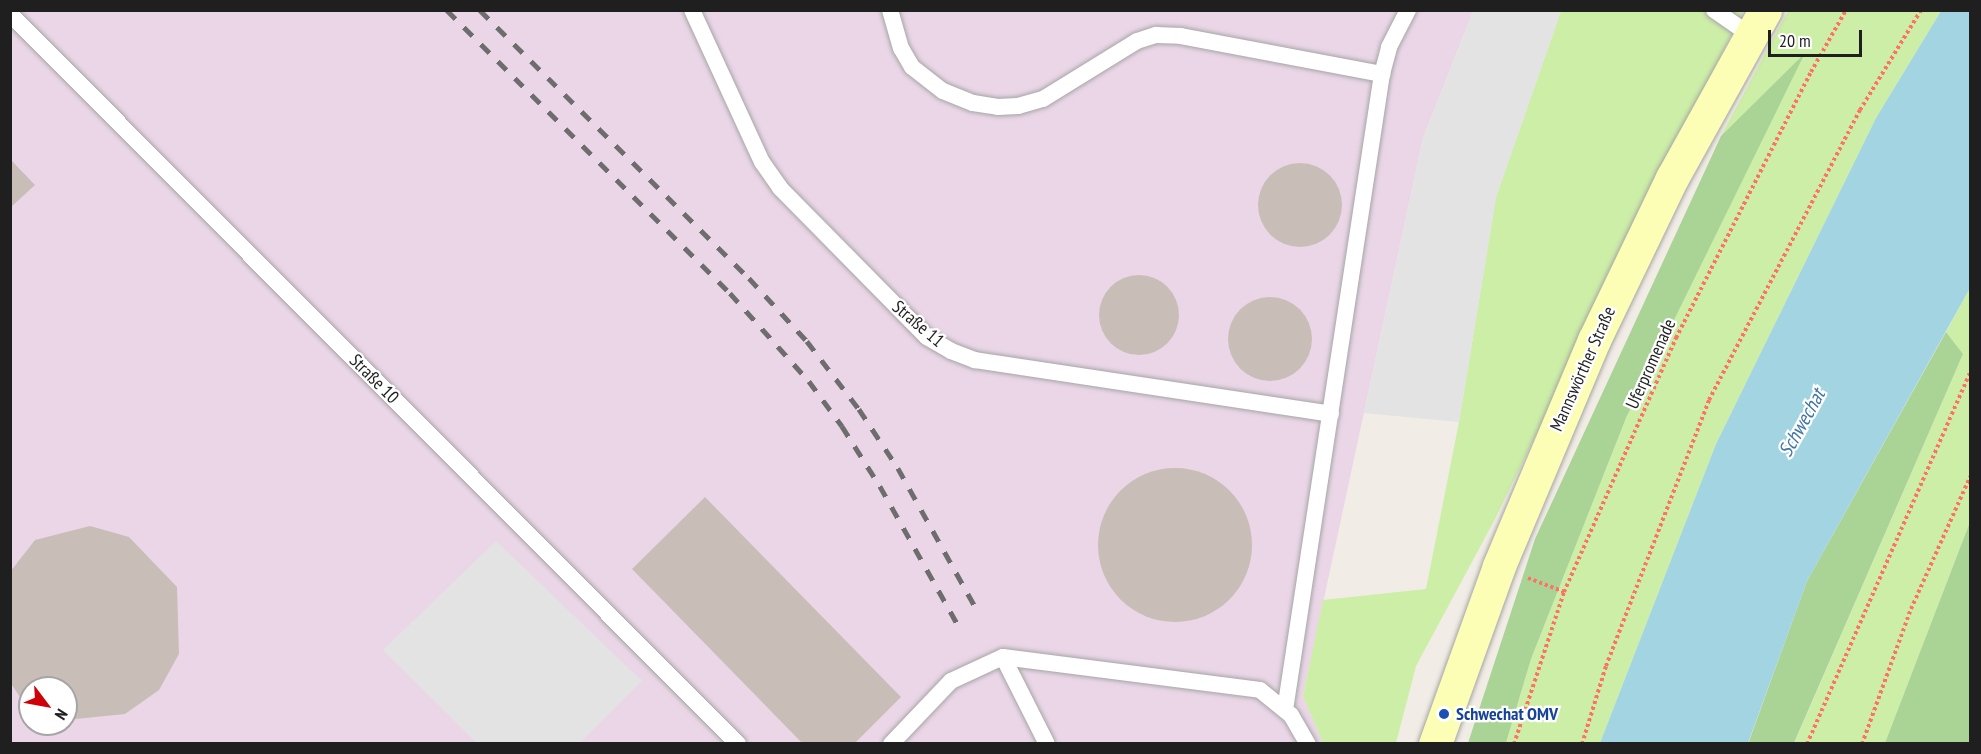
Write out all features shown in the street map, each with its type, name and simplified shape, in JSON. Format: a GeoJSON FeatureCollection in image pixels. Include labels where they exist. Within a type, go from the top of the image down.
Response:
{"type":"FeatureCollection","features":[{"type":"Feature","properties":{"kind":"main road","name":"Mannswörther Straße"},"geometry":{"type":"LineString","coordinates":[[1435,744],[1499,566],[1594,340],[1672,178],[1758,23]]}},
{"type":"Feature","properties":{"kind":"lane","name":"Straße 11"},"geometry":{"type":"LineString","coordinates":[[692,10],[762,162],[780,188],[927,337],[951,351],[975,360],[1331,414]]}},
{"type":"Feature","properties":{"kind":"lane"},"geometry":{"type":"LineString","coordinates":[[890,10],[901,48],[912,67],[943,91],[973,103],[1018,106],[1044,99],[1137,40],[1156,35],[1180,36],[1382,74]]}},
{"type":"Feature","properties":{"kind":"lane"},"geometry":{"type":"LineString","coordinates":[[1285,710],[1382,74],[1389,47],[1408,10]]}},
{"type":"Feature","properties":{"kind":"lane"},"geometry":{"type":"LineString","coordinates":[[1714,10],[1758,23]]}},
{"type":"Feature","properties":{"kind":"lane","name":"Straße 10"},"geometry":{"type":"LineString","coordinates":[[10,14],[738,744]]}},
{"type":"Feature","properties":{"kind":"lane"},"geometry":{"type":"LineString","coordinates":[[1004,657],[1047,744]]}},
{"type":"Feature","properties":{"kind":"lane"},"geometry":{"type":"LineString","coordinates":[[891,744],[951,681],[1004,657],[1260,690],[1292,715],[1308,744]]}},
{"type":"Feature","properties":{"kind":"path","name":"Uferpromenade"},"geometry":{"type":"LineString","coordinates":[[1514,744],[1564,592],[1676,338],[1811,72],[1846,10]]}},
{"type":"Feature","properties":{"kind":"path"},"geometry":{"type":"LineString","coordinates":[[1582,744],[1606,666],[1709,400],[1860,110],[1921,10]]}},
{"type":"Feature","properties":{"kind":"path"},"geometry":{"type":"LineString","coordinates":[[1806,744],[1971,372]]}},
{"type":"Feature","properties":{"kind":"path"},"geometry":{"type":"LineString","coordinates":[[1862,744],[1911,609],[1971,477]]}},
{"type":"Feature","properties":{"kind":"shaded area"},"geometry":{"type":"Polygon","coordinates":[[[10,11],[1473,11],[1423,138],[1303,696],[1323,743],[11,743],[10,11]]]}},
{"type":"Feature","properties":{"kind":"shaded area"},"geometry":{"type":"Polygon","coordinates":[[[1473,11],[1561,11],[1496,197],[1459,422],[1364,413],[1423,138],[1473,11]]]}},
{"type":"Feature","properties":{"kind":"shaded area"},"geometry":{"type":"Polygon","coordinates":[[[496,541],[642,681],[580,743],[477,743],[383,650],[496,541]]]}},
{"type":"Feature","properties":{"kind":"green space"},"geometry":{"type":"Polygon","coordinates":[[[1561,11],[1743,11],[1494,521],[1416,666],[1396,743],[1323,743],[1303,696],[1323,600],[1426,589],[1459,422],[1496,197],[1561,11]]]}},
{"type":"Feature","properties":{"kind":"green space"},"geometry":{"type":"Polygon","coordinates":[[[1788,11],[1941,11],[1876,118],[1716,444],[1600,743],[1506,744],[1531,659],[1626,418],[1803,56],[1721,136],[1788,11]]]}},
{"type":"Feature","properties":{"kind":"green space"},"geometry":{"type":"Polygon","coordinates":[[[1805,53],[1626,418],[1531,659],[1506,743],[1468,743],[1535,539],[1721,136],[1805,53]]]}},
{"type":"Feature","properties":{"kind":"green space"},"geometry":{"type":"Polygon","coordinates":[[[1970,288],[1970,522],[1885,743],[1794,744],[1963,354],[1946,332],[1970,288]]]}},
{"type":"Feature","properties":{"kind":"green space"},"geometry":{"type":"Polygon","coordinates":[[[1946,332],[1963,354],[1794,743],[1748,744],[1807,581],[1946,332]]]}},
{"type":"Feature","properties":{"kind":"green space"},"geometry":{"type":"Polygon","coordinates":[[[1970,522],[1970,743],[1885,743],[1970,522]]]}},
{"type":"Feature","properties":{"kind":"water","name":"Schwechat"},"geometry":{"type":"Polygon","coordinates":[[[1941,11],[1970,11],[1970,288],[1807,581],[1748,743],[1600,743],[1716,444],[1876,118],[1941,11]]]}},
{"type":"Feature","properties":{"kind":"building"},"geometry":{"type":"Polygon","coordinates":[[[10,159],[35,185],[10,208],[10,159]]]}},
{"type":"Feature","properties":{"kind":"building"},"geometry":{"type":"Polygon","coordinates":[[[1300,163],[1316,166],[1330,175],[1339,189],[1342,205],[1339,221],[1330,235],[1316,244],[1300,247],[1284,244],[1270,235],[1261,221],[1258,205],[1261,189],[1270,175],[1284,166],[1300,163]]]}},
{"type":"Feature","properties":{"kind":"building"},"geometry":{"type":"Polygon","coordinates":[[[1139,275],[1154,278],[1167,287],[1176,300],[1179,315],[1176,330],[1167,343],[1154,352],[1139,355],[1124,352],[1111,343],[1102,330],[1099,315],[1102,300],[1111,287],[1124,278],[1139,275]]]}},
{"type":"Feature","properties":{"kind":"building"},"geometry":{"type":"Polygon","coordinates":[[[1270,297],[1286,300],[1300,309],[1309,323],[1312,339],[1309,355],[1300,369],[1286,378],[1270,381],[1254,378],[1240,369],[1231,355],[1228,339],[1231,323],[1240,309],[1254,300],[1270,297]]]}},
{"type":"Feature","properties":{"kind":"building"},"geometry":{"type":"Polygon","coordinates":[[[1175,468],[1204,474],[1218,481],[1229,491],[1239,502],[1246,516],[1252,545],[1246,574],[1239,588],[1229,599],[1218,609],[1204,616],[1175,622],[1146,616],[1132,609],[1121,599],[1111,588],[1104,574],[1098,545],[1104,516],[1111,502],[1121,491],[1132,481],[1146,474],[1175,468]]]}},
{"type":"Feature","properties":{"kind":"building"},"geometry":{"type":"Polygon","coordinates":[[[705,497],[901,697],[854,744],[803,744],[632,569],[705,497]]]}},
{"type":"Feature","properties":{"kind":"building"},"geometry":{"type":"Polygon","coordinates":[[[90,526],[129,537],[177,587],[179,654],[159,690],[125,714],[78,719],[78,676],[18,676],[18,694],[10,682],[10,572],[35,540],[90,526]]]}},
{"type":"Feature","properties":{"kind":"railway"},"geometry":{"type":"LineString","coordinates":[[447,10],[730,293],[809,381],[842,426],[880,486],[957,623]]}},
{"type":"Feature","properties":{"kind":"railway"},"geometry":{"type":"LineString","coordinates":[[480,10],[749,278],[807,341],[859,409],[898,468],[978,612]]}},
{"type":"Feature","properties":{"kind":"place","name":"Schwechat OMV"},"geometry":{"type":"Point","coordinates":[1444,714]}}]}
